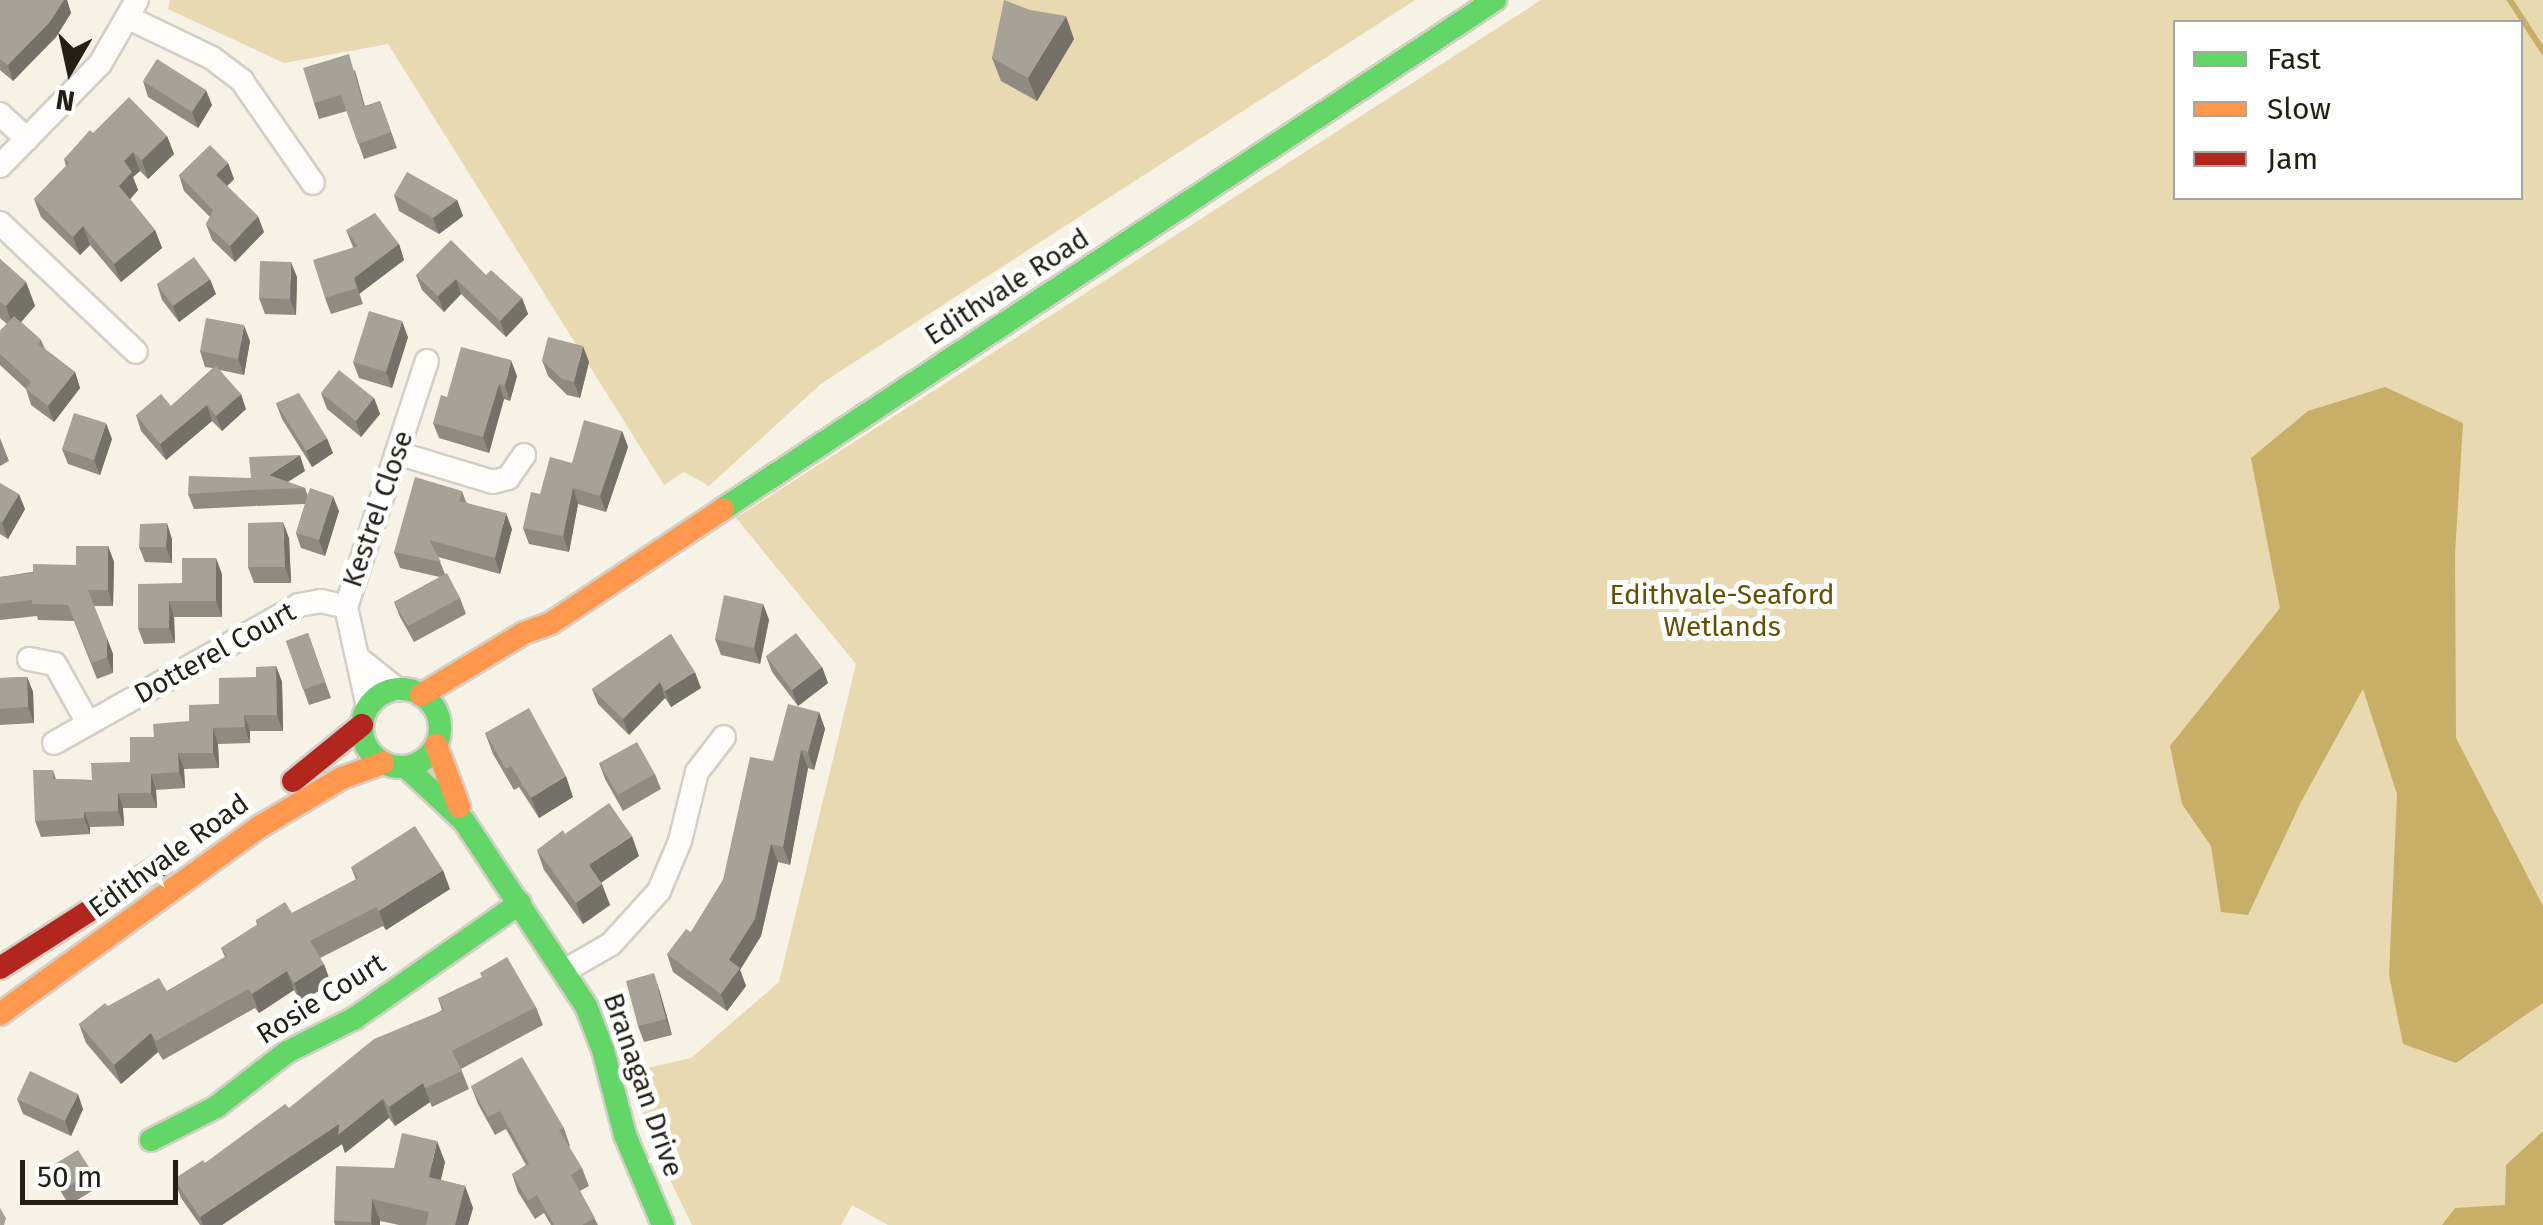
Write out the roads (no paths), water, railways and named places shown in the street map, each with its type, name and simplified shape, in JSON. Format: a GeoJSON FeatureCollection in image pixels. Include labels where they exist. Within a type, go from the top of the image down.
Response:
{"type":"FeatureCollection","features":[{"type":"Feature","properties":{"kind":"main road","name":"Edithvale Road"},"geometry":{"type":"LineString","coordinates":[[410,692],[551,623],[1495,0]]}},
{"type":"Feature","properties":{"kind":"main road","name":"Edithvale Road"},"geometry":{"type":"LineString","coordinates":[[438,736],[465,699],[530,648],[551,623]]}},
{"type":"Feature","properties":{"kind":"main road"},"geometry":{"type":"LineString","coordinates":[[386,692],[410,692],[434,709],[438,736],[418,764],[406,767],[383,763],[366,747],[365,716],[386,692]]}},
{"type":"Feature","properties":{"kind":"main road","name":"Edithvale Road"},"geometry":{"type":"LineString","coordinates":[[0,968],[324,759],[365,716]]}},
{"type":"Feature","properties":{"kind":"main road","name":"Branagan Drive"},"geometry":{"type":"LineString","coordinates":[[438,736],[464,821]]}},
{"type":"Feature","properties":{"kind":"main road","name":"Edithvale Road"},"geometry":{"type":"LineString","coordinates":[[4,1003],[260,826],[342,778],[383,763]]}},
{"type":"Feature","properties":{"kind":"main road","name":"Branagan Drive"},"geometry":{"type":"LineString","coordinates":[[406,767],[464,821],[566,970],[586,1006],[603,1050],[625,1135],[664,1224]]}},
{"type":"Feature","properties":{"kind":"main road","name":"Rosie Court"},"geometry":{"type":"LineString","coordinates":[[152,1140],[216,1107],[286,1052],[355,1018],[520,903]]}},
{"type":"Feature","properties":{"kind":"street"},"geometry":{"type":"LineString","coordinates":[[0,166],[100,64],[133,9],[242,81],[314,183]]}},
{"type":"Feature","properties":{"kind":"street"},"geometry":{"type":"LineString","coordinates":[[0,114],[27,140]]}},
{"type":"Feature","properties":{"kind":"street"},"geometry":{"type":"LineString","coordinates":[[0,223],[136,352]]}},
{"type":"Feature","properties":{"kind":"street","name":"Kestrel Close"},"geometry":{"type":"LineString","coordinates":[[365,716],[358,658],[346,607],[427,361]]}},
{"type":"Feature","properties":{"kind":"street"},"geometry":{"type":"LineString","coordinates":[[398,453],[494,482],[508,478],[524,456]]}},
{"type":"Feature","properties":{"kind":"street","name":"Dotterel Court"},"geometry":{"type":"LineString","coordinates":[[54,743],[300,605],[321,600],[346,607]]}},
{"type":"Feature","properties":{"kind":"street"},"geometry":{"type":"LineString","coordinates":[[358,658],[410,692]]}},
{"type":"Feature","properties":{"kind":"street"},"geometry":{"type":"LineString","coordinates":[[29,659],[55,664],[88,723]]}},
{"type":"Feature","properties":{"kind":"street"},"geometry":{"type":"LineString","coordinates":[[566,970],[611,944],[659,891],[680,842],[696,772],[724,737]]}},
{"type":"Feature","properties":{"kind":"waterway"},"geometry":{"type":"LineString","coordinates":[[2510,0],[2523,20]]}},
{"type":"Feature","properties":{"kind":"waterway"},"geometry":{"type":"LineString","coordinates":[[2523,20],[2543,51]]}},
{"type":"Feature","properties":{"kind":"park label","name":"Edithvale-Seaford Wetlands"},"geometry":{"type":"Point","coordinates":[1722,611]}}]}
